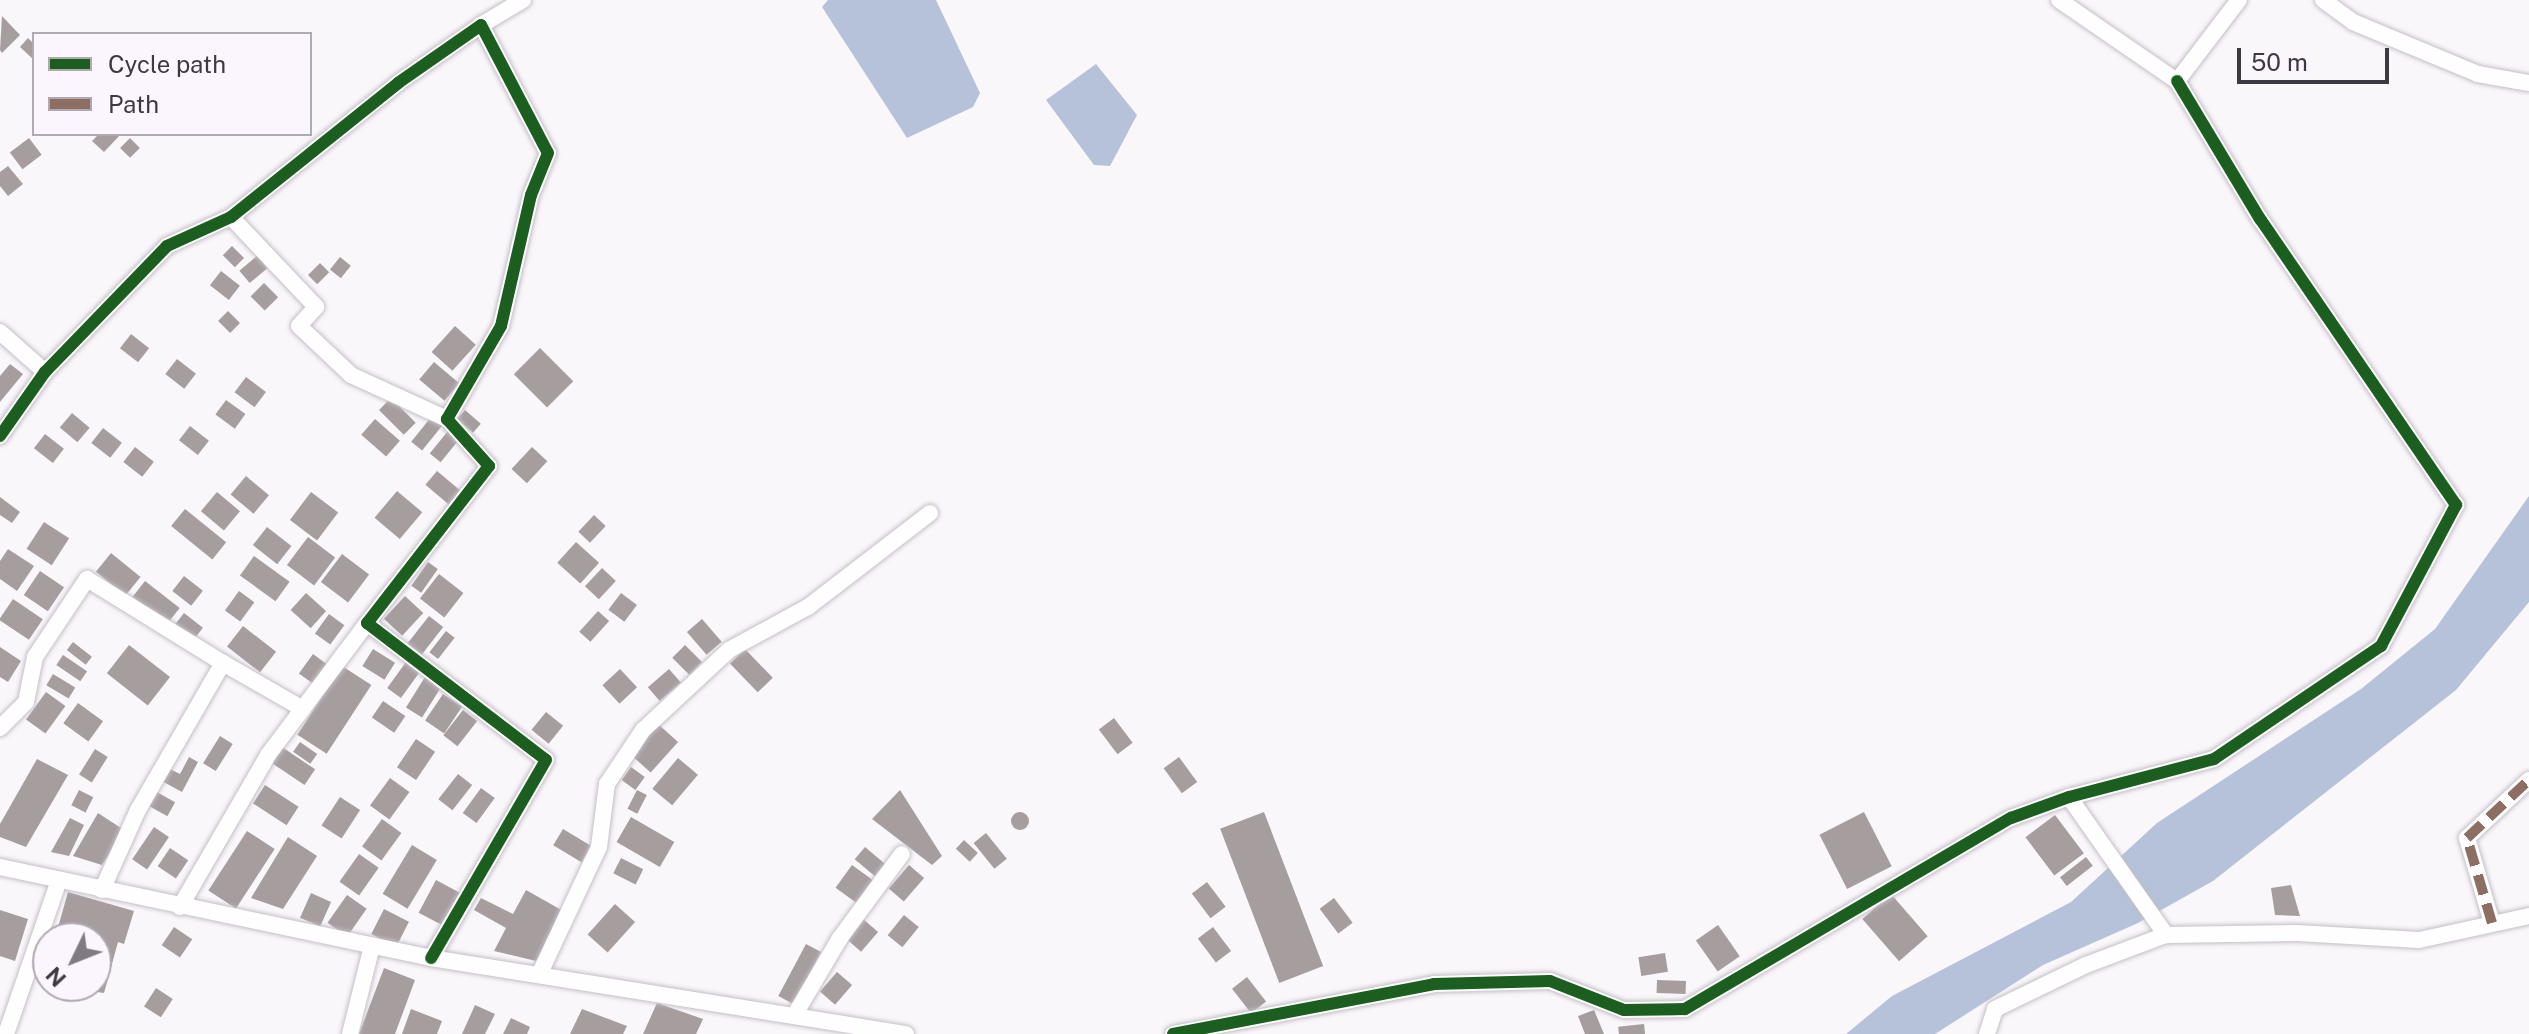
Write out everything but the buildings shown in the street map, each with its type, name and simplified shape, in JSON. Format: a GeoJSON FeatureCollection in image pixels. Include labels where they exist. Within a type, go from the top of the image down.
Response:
{"type":"FeatureCollection","features":[{"type":"Feature","properties":{"kind":"street"},"geometry":{"type":"LineString","coordinates":[[3,426],[45,372],[167,246],[231,217],[398,83],[481,25],[523,0]]}},
{"type":"Feature","properties":{"kind":"street"},"geometry":{"type":"LineString","coordinates":[[1173,1034],[1434,984],[1550,981],[1624,1010],[1685,1009],[2011,818],[2069,797],[2214,759],[2381,646],[2456,505],[2260,219],[2177,81],[2059,0]]}},
{"type":"Feature","properties":{"kind":"street"},"geometry":{"type":"LineString","coordinates":[[2177,81],[2239,0]]}},
{"type":"Feature","properties":{"kind":"street"},"geometry":{"type":"LineString","coordinates":[[2323,0],[2353,22],[2478,74],[2529,83]]}},
{"type":"Feature","properties":{"kind":"street"},"geometry":{"type":"LineString","coordinates":[[447,419],[501,326],[531,195],[548,153],[481,25]]}},
{"type":"Feature","properties":{"kind":"street"},"geometry":{"type":"LineString","coordinates":[[180,907],[268,755],[489,466],[447,419],[351,375],[299,326],[316,307],[231,217]]}},
{"type":"Feature","properties":{"kind":"street"},"geometry":{"type":"LineString","coordinates":[[0,332],[45,372]]}},
{"type":"Feature","properties":{"kind":"street"},"geometry":{"type":"LineString","coordinates":[[539,975],[599,847],[607,784],[643,730],[729,650],[808,607],[930,513]]}},
{"type":"Feature","properties":{"kind":"street"},"geometry":{"type":"LineString","coordinates":[[0,728],[26,702],[35,657],[87,579],[303,709]]}},
{"type":"Feature","properties":{"kind":"street"},"geometry":{"type":"LineString","coordinates":[[367,623],[546,760],[431,958]]}},
{"type":"Feature","properties":{"kind":"street"},"geometry":{"type":"LineString","coordinates":[[102,890],[138,810],[223,663]]}},
{"type":"Feature","properties":{"kind":"street"},"geometry":{"type":"LineString","coordinates":[[2492,923],[2467,838],[2529,780]]}},
{"type":"Feature","properties":{"kind":"street"},"geometry":{"type":"LineString","coordinates":[[2069,797],[2166,935]]}},
{"type":"Feature","properties":{"kind":"street"},"geometry":{"type":"LineString","coordinates":[[794,1016],[840,938],[902,854]]}},
{"type":"Feature","properties":{"kind":"street"},"geometry":{"type":"LineString","coordinates":[[0,867],[431,958],[906,1034]]}},
{"type":"Feature","properties":{"kind":"street"},"geometry":{"type":"LineString","coordinates":[[6,1034],[59,880]]}},
{"type":"Feature","properties":{"kind":"street"},"geometry":{"type":"LineString","coordinates":[[1987,1034],[1995,1009],[2086,965],[2166,935],[2297,933],[2419,940],[2529,916]]}},
{"type":"Feature","properties":{"kind":"street"},"geometry":{"type":"LineString","coordinates":[[350,1034],[372,946]]}},
{"type":"Feature","properties":{"kind":"water"},"geometry":{"type":"Polygon","coordinates":[[[828,0],[936,0],[980,93],[973,107],[907,138],[822,7],[828,0]]]}},
{"type":"Feature","properties":{"kind":"water"},"geometry":{"type":"Polygon","coordinates":[[[1096,64],[1137,115],[1110,166],[1094,165],[1046,100],[1096,64]]]}},
{"type":"Feature","properties":{"kind":"water"},"geometry":{"type":"Polygon","coordinates":[[[2529,496],[2529,602],[2456,690],[2213,881],[2138,923],[2043,965],[1935,1034],[1846,1034],[1892,996],[2071,902],[2157,823],[2361,689],[2435,629],[2529,496]]]}},
{"type":"Feature","properties":{"kind":"marked path"},"geometry":{"type":"LineString","coordinates":[[2492,923],[2467,838],[2529,780]]}},
{"type":"Feature","properties":{"kind":"cycle path"},"geometry":{"type":"LineString","coordinates":[[0,436],[45,372],[167,246],[231,217],[398,83],[481,25],[548,153],[531,195],[501,326],[447,419],[489,466],[367,623],[546,760],[431,958]]}},
{"type":"Feature","properties":{"kind":"cycle path"},"geometry":{"type":"LineString","coordinates":[[1173,1034],[1434,984],[1550,981],[1624,1010],[1685,1009],[2011,818],[2069,797],[2214,759],[2381,646],[2456,505],[2260,219],[2177,81]]}}]}
